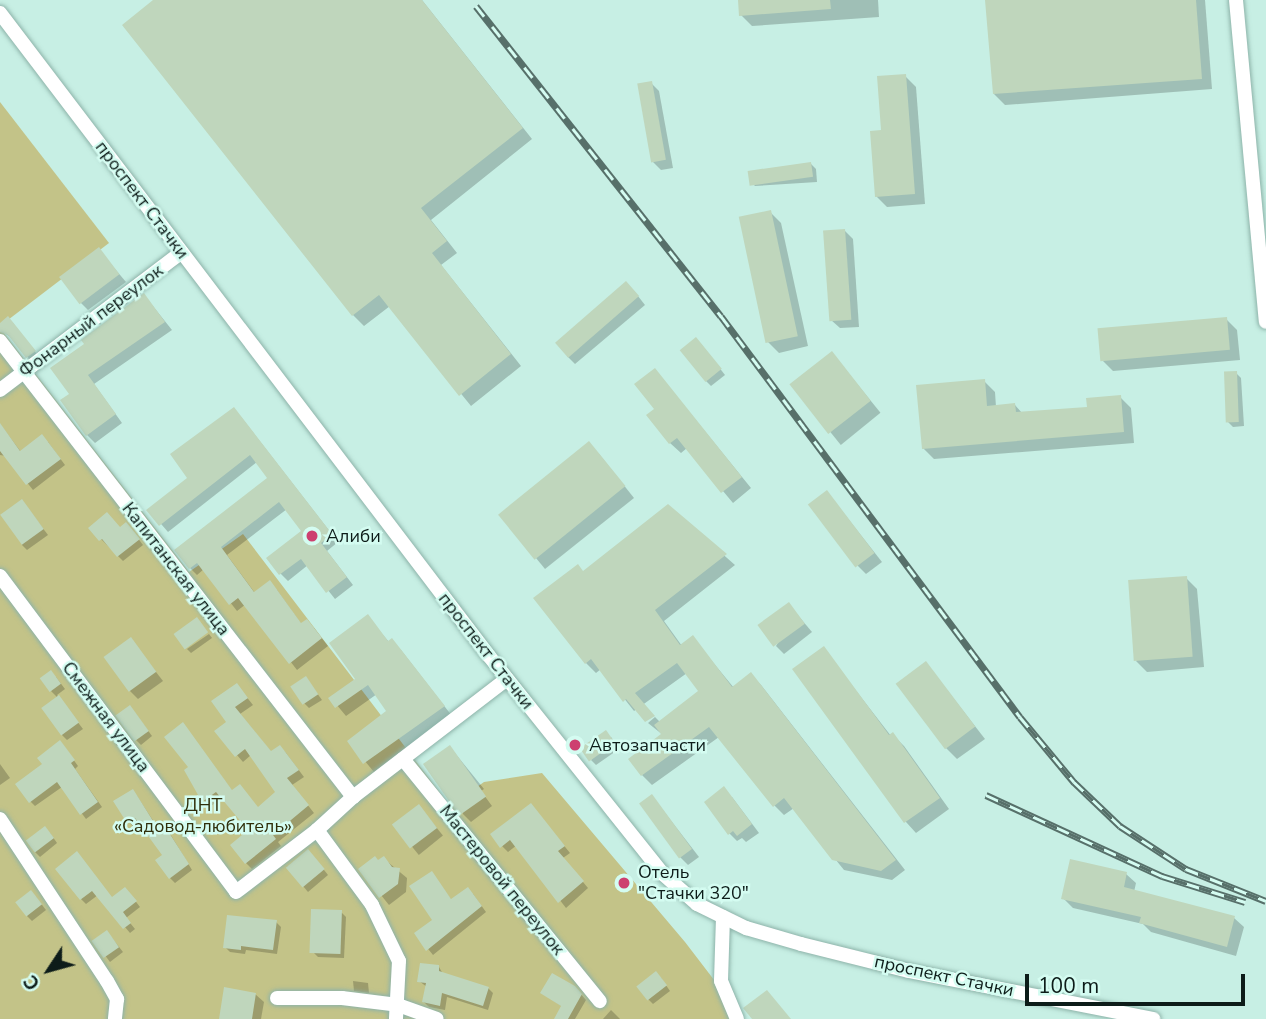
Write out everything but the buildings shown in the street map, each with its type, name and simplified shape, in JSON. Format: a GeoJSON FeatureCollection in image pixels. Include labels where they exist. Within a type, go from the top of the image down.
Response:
{"type":"FeatureCollection","features":[{"type":"Feature","properties":{"kind":"street"},"geometry":{"type":"LineString","coordinates":[[1236,0],[1266,323]]}},
{"type":"Feature","properties":{"kind":"street","name":"проспект Стачки"},"geometry":{"type":"LineString","coordinates":[[0,13],[507,679],[663,874],[697,904],[746,928],[801,944],[909,971],[1153,1019]]}},
{"type":"Feature","properties":{"kind":"street","name":"Фонарный переулок"},"geometry":{"type":"LineString","coordinates":[[0,390],[182,252]]}},
{"type":"Feature","properties":{"kind":"street","name":"Капитанская улица"},"geometry":{"type":"LineString","coordinates":[[0,341],[353,797]]}},
{"type":"Feature","properties":{"kind":"street","name":"Смежная улица"},"geometry":{"type":"LineString","coordinates":[[0,576],[236,892],[317,830]]}},
{"type":"Feature","properties":{"kind":"street"},"geometry":{"type":"LineString","coordinates":[[397,1012],[399,961],[372,905],[317,830],[353,797],[507,679]]}},
{"type":"Feature","properties":{"kind":"street","name":"Мастеровой переулок"},"geometry":{"type":"LineString","coordinates":[[403,759],[600,1001]]}},
{"type":"Feature","properties":{"kind":"street"},"geometry":{"type":"LineString","coordinates":[[0,819],[107,981],[117,999],[115,1019]]}},
{"type":"Feature","properties":{"kind":"street"},"geometry":{"type":"LineString","coordinates":[[723,917],[721,981],[737,1019]]}},
{"type":"Feature","properties":{"kind":"street"},"geometry":{"type":"LineString","coordinates":[[276,998],[342,998],[438,1019]]}},
{"type":"Feature","properties":{"kind":"green space"},"geometry":{"type":"Polygon","coordinates":[[[0,102],[109,243],[0,326],[0,102]]]}},
{"type":"Feature","properties":{"kind":"green space","name":"ДНТ «Садовод-любитель»"},"geometry":{"type":"Polygon","coordinates":[[[0,328],[189,572],[243,534],[450,806],[484,782],[542,773],[685,942],[744,1019],[0,1019],[0,328]]]}},
{"type":"Feature","properties":{"kind":"railway"},"geometry":{"type":"LineString","coordinates":[[476,6],[721,316],[1020,717],[1074,782],[1120,826],[1186,869],[1266,901]]}},
{"type":"Feature","properties":{"kind":"railway"},"geometry":{"type":"LineString","coordinates":[[986,795],[1162,876],[1245,902]]}},
{"type":"Feature","properties":{"kind":"place","name":"Алиби"},"geometry":{"type":"Point","coordinates":[312,536]}},
{"type":"Feature","properties":{"kind":"place","name":"Автозапчасти"},"geometry":{"type":"Point","coordinates":[575,745]}},
{"type":"Feature","properties":{"kind":"place","name":"Отель \"Стачки 320\""},"geometry":{"type":"Point","coordinates":[624,883]}}]}
